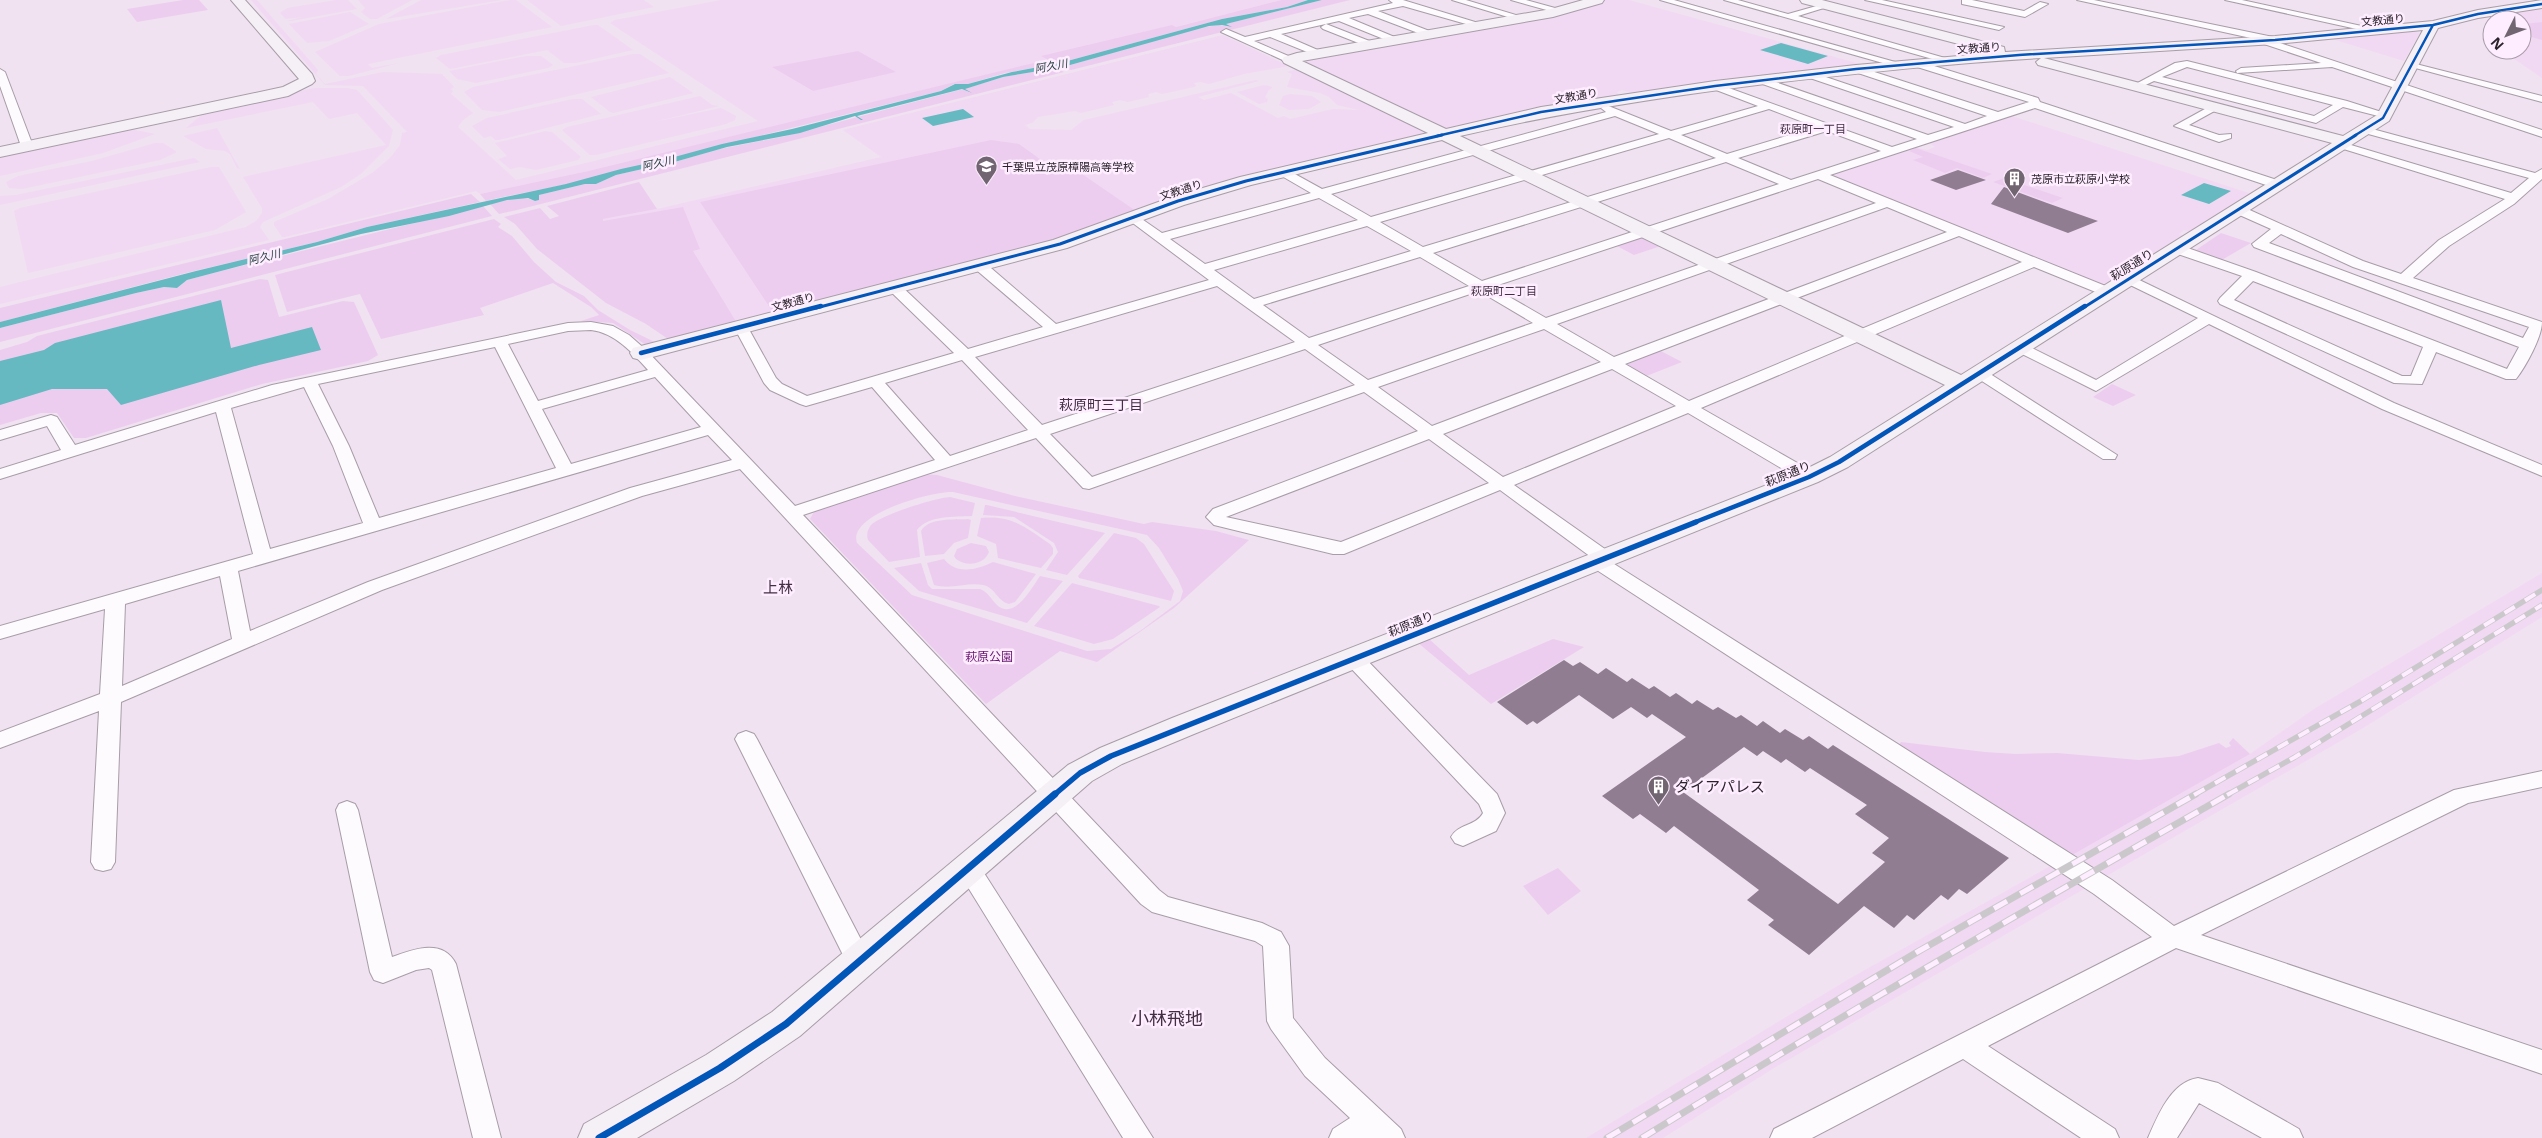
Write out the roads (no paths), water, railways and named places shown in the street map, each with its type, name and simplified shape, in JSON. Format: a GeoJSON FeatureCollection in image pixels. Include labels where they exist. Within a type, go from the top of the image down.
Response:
{"type":"FeatureCollection","features":[{"type":"Feature","properties":{"kind":"street"},"geometry":{"type":"LineString","coordinates":[[0,152],[288,91],[307,81],[307,77],[238,0]]}},
{"type":"Feature","properties":{"kind":"street"},"geometry":{"type":"LineString","coordinates":[[1456,0],[1484,8],[1521,5],[1561,11],[1591,1]]}},
{"type":"Feature","properties":{"kind":"street"},"geometry":{"type":"LineString","coordinates":[[1664,0],[1901,65]]}},
{"type":"Feature","properties":{"kind":"street"},"geometry":{"type":"LineString","coordinates":[[1728,0],[1950,61]]}},
{"type":"Feature","properties":{"kind":"street"},"geometry":{"type":"LineString","coordinates":[[1807,0],[2214,107],[2351,139],[2540,175]]}},
{"type":"Feature","properties":{"kind":"street"},"geometry":{"type":"LineString","coordinates":[[1869,0],[1999,27]]}},
{"type":"Feature","properties":{"kind":"street"},"geometry":{"type":"LineString","coordinates":[[1968,0],[1965,2],[2026,14],[2043,4],[2027,0]]}},
{"type":"Feature","properties":{"kind":"street"},"geometry":{"type":"LineString","coordinates":[[2081,0],[2269,41],[2337,66],[2542,134]]}},
{"type":"Feature","properties":{"kind":"street"},"geometry":{"type":"LineString","coordinates":[[2229,0],[2375,30]]}},
{"type":"Feature","properties":{"kind":"street"},"geometry":{"type":"LineString","coordinates":[[1244,40],[1318,24],[1369,11],[1398,1],[1480,25]]}},
{"type":"Feature","properties":{"kind":"street"},"geometry":{"type":"LineString","coordinates":[[1484,8],[1499,3]]}},
{"type":"Feature","properties":{"kind":"street"},"geometry":{"type":"LineString","coordinates":[[1790,16],[1824,4]]}},
{"type":"Feature","properties":{"kind":"street","name":"文教通り"},"geometry":{"type":"LineString","coordinates":[[640,353],[1060,244],[1195,195],[1284,172],[1541,112],[1715,86],[1856,69],[2019,55],[2269,41],[2433,25],[2463,17],[2542,4]]}},
{"type":"Feature","properties":{"kind":"street"},"geometry":{"type":"LineString","coordinates":[[1444,14],[1474,5]]}},
{"type":"Feature","properties":{"kind":"street"},"geometry":{"type":"LineString","coordinates":[[1272,34],[1323,48],[1345,48],[1480,25],[1521,5]]}},
{"type":"Feature","properties":{"kind":"street"},"geometry":{"type":"LineString","coordinates":[[1369,11],[1429,34]]}},
{"type":"Feature","properties":{"kind":"street"},"geometry":{"type":"LineString","coordinates":[[1906,26],[1938,14]]}},
{"type":"Feature","properties":{"kind":"street"},"geometry":{"type":"LineString","coordinates":[[1340,18],[1394,40]]}},
{"type":"Feature","properties":{"kind":"street"},"geometry":{"type":"LineString","coordinates":[[1318,24],[1369,44]]}},
{"type":"Feature","properties":{"kind":"street","name":"萩原通り"},"geometry":{"type":"LineString","coordinates":[[599,1138],[720,1068],[786,1024],[860,963],[1053,794],[1080,773],[1111,756],[1809,477],[1839,462],[2279,185],[2386,115],[2433,25]]}},
{"type":"Feature","properties":{"kind":"street"},"geometry":{"type":"LineString","coordinates":[[1296,28],[1312,35]]}},
{"type":"Feature","properties":{"kind":"street"},"geometry":{"type":"LineString","coordinates":[[1226,32],[1479,150],[1862,336],[1970,379],[2109,454]]}},
{"type":"Feature","properties":{"kind":"street"},"geometry":{"type":"LineString","coordinates":[[1289,60],[1323,48]]}},
{"type":"Feature","properties":{"kind":"street"},"geometry":{"type":"LineString","coordinates":[[1918,64],[2034,100],[2035,104]]}},
{"type":"Feature","properties":{"kind":"street"},"geometry":{"type":"LineString","coordinates":[[2137,86],[2182,64],[2221,72],[2386,115]]}},
{"type":"Feature","properties":{"kind":"street"},"geometry":{"type":"LineString","coordinates":[[2412,64],[2542,99]]}},
{"type":"Feature","properties":{"kind":"street"},"geometry":{"type":"LineString","coordinates":[[2221,72],[2337,66]]}},
{"type":"Feature","properties":{"kind":"street"},"geometry":{"type":"LineString","coordinates":[[1856,69],[1998,116]]}},
{"type":"Feature","properties":{"kind":"street"},"geometry":{"type":"LineString","coordinates":[[0,72],[27,146]]}},
{"type":"Feature","properties":{"kind":"street"},"geometry":{"type":"LineString","coordinates":[[1808,74],[1964,127]]}},
{"type":"Feature","properties":{"kind":"street"},"geometry":{"type":"LineString","coordinates":[[2153,78],[2316,120],[2342,103]]}},
{"type":"Feature","properties":{"kind":"street"},"geometry":{"type":"LineString","coordinates":[[1761,80],[1928,139]]}},
{"type":"Feature","properties":{"kind":"street"},"geometry":{"type":"LineString","coordinates":[[2233,98],[2263,83]]}},
{"type":"Feature","properties":{"kind":"street"},"geometry":{"type":"LineString","coordinates":[[1715,86],[1892,151]]}},
{"type":"Feature","properties":{"kind":"street"},"geometry":{"type":"LineString","coordinates":[[1592,103],[1789,184]]}},
{"type":"Feature","properties":{"kind":"street"},"geometry":{"type":"LineString","coordinates":[[789,514],[2035,104],[2279,185]]}},
{"type":"Feature","properties":{"kind":"street"},"geometry":{"type":"LineString","coordinates":[[1204,269],[1769,106]]}},
{"type":"Feature","properties":{"kind":"street"},"geometry":{"type":"LineString","coordinates":[[2214,107],[2180,126],[2219,139],[2227,136]]}},
{"type":"Feature","properties":{"kind":"street"},"geometry":{"type":"LineString","coordinates":[[1159,238],[1617,112]]}},
{"type":"Feature","properties":{"kind":"street"},"geometry":{"type":"LineString","coordinates":[[1252,304],[1828,127]]}},
{"type":"Feature","properties":{"kind":"street"},"geometry":{"type":"LineString","coordinates":[[2351,139],[2514,198]]}},
{"type":"Feature","properties":{"kind":"street"},"geometry":{"type":"LineString","coordinates":[[1284,172],[1809,477]]}},
{"type":"Feature","properties":{"kind":"street"},"geometry":{"type":"LineString","coordinates":[[1818,175],[2108,292]]}},
{"type":"Feature","properties":{"kind":"street"},"geometry":{"type":"LineString","coordinates":[[2404,279],[2444,243],[2466,231],[2514,198],[2540,175]]}},
{"type":"Feature","properties":{"kind":"street"},"geometry":{"type":"LineString","coordinates":[[894,287],[965,355],[1089,484],[1887,203]]}},
{"type":"Feature","properties":{"kind":"street"},"geometry":{"type":"LineString","coordinates":[[2177,248],[2251,274],[2511,376],[2537,325],[2358,264],[2239,210]]}},
{"type":"Feature","properties":{"kind":"street"},"geometry":{"type":"LineString","coordinates":[[1132,218],[1503,482],[1601,560],[2103,887],[2165,933],[2542,1062]]}},
{"type":"Feature","properties":{"kind":"street"},"geometry":{"type":"LineString","coordinates":[[2280,229],[2260,244],[2528,345]]}},
{"type":"Feature","properties":{"kind":"street"},"geometry":{"type":"LineString","coordinates":[[1958,232],[1219,513],[1215,517],[1220,521],[1274,532],[1333,548],[1344,548],[1862,336],[2034,262]]}},
{"type":"Feature","properties":{"kind":"street"},"geometry":{"type":"LineString","coordinates":[[978,265],[1054,329]]}},
{"type":"Feature","properties":{"kind":"street"},"geometry":{"type":"LineString","coordinates":[[2251,274],[2225,301],[2399,380],[2417,381],[2431,345]]}},
{"type":"Feature","properties":{"kind":"street"},"geometry":{"type":"LineString","coordinates":[[2129,279],[2388,406],[2542,471]]}},
{"type":"Feature","properties":{"kind":"street"},"geometry":{"type":"LineString","coordinates":[[741,326],[769,380],[776,386],[806,401],[1219,281]]}},
{"type":"Feature","properties":{"kind":"street"},"geometry":{"type":"LineString","coordinates":[[2022,348],[2096,386],[2208,318]]}},
{"type":"Feature","properties":{"kind":"street"},"geometry":{"type":"LineString","coordinates":[[0,474],[222,405],[309,381],[568,327],[603,326],[624,337],[640,353],[741,463],[1150,897],[1161,904],[1262,933],[1272,939],[1276,946],[1280,1021],[1315,1067],[1381,1129]]}},
{"type":"Feature","properties":{"kind":"street"},"geometry":{"type":"LineString","coordinates":[[499,340],[566,470]]}},
{"type":"Feature","properties":{"kind":"street"},"geometry":{"type":"LineString","coordinates":[[533,406],[657,372]]}},
{"type":"Feature","properties":{"kind":"street"},"geometry":{"type":"LineString","coordinates":[[309,381],[341,446],[373,526]]}},
{"type":"Feature","properties":{"kind":"street"},"geometry":{"type":"LineString","coordinates":[[876,382],[946,462]]}},
{"type":"Feature","properties":{"kind":"street"},"geometry":{"type":"LineString","coordinates":[[222,405],[263,557]]}},
{"type":"Feature","properties":{"kind":"street"},"geometry":{"type":"LineString","coordinates":[[0,435],[51,420],[71,452]]}},
{"type":"Feature","properties":{"kind":"street"},"geometry":{"type":"LineString","coordinates":[[0,633],[115,602],[263,557],[711,429]]}},
{"type":"Feature","properties":{"kind":"street"},"geometry":{"type":"LineString","coordinates":[[0,740],[109,699],[372,587],[636,492],[741,463]]}},
{"type":"Feature","properties":{"kind":"street"},"geometry":{"type":"LineString","coordinates":[[228,568],[242,641]]}},
{"type":"Feature","properties":{"kind":"street"},"geometry":{"type":"LineString","coordinates":[[103,862],[109,699],[112,687],[115,602]]}},
{"type":"Feature","properties":{"kind":"street"},"geometry":{"type":"LineString","coordinates":[[1353,658],[1489,800],[1494,813],[1488,825],[1463,837]]}},
{"type":"Feature","properties":{"kind":"street"},"geometry":{"type":"LineString","coordinates":[[746,738],[860,963]]}},
{"type":"Feature","properties":{"kind":"street"},"geometry":{"type":"LineString","coordinates":[[1784,1138],[2175,937],[2462,796],[2530,780],[2542,779]]}},
{"type":"Feature","properties":{"kind":"street"},"geometry":{"type":"LineString","coordinates":[[347,810],[383,972],[414,960],[433,957],[443,964],[487,1138]]}},
{"type":"Feature","properties":{"kind":"street"},"geometry":{"type":"LineString","coordinates":[[969,869],[1139,1138]]}},
{"type":"Feature","properties":{"kind":"street"},"geometry":{"type":"LineString","coordinates":[[1965,1046],[2105,1138]]}},
{"type":"Feature","properties":{"kind":"street"},"geometry":{"type":"LineString","coordinates":[[2162,1138],[2189,1092],[2197,1089],[2208,1092],[2289,1138]]}},
{"type":"Feature","properties":{"kind":"street"},"geometry":{"type":"LineString","coordinates":[[1343,1138],[1381,1129]]}},
{"type":"Feature","properties":{"kind":"water","name":"阿久川"},"geometry":{"type":"Polygon","coordinates":[[[1308,0],[1322,0],[1226,24],[1232,27],[1222,25],[1209,26],[1063,67],[1003,77],[965,89],[972,93],[962,89],[857,116],[863,120],[855,116],[800,133],[727,147],[678,161],[616,175],[596,184],[585,184],[539,195],[539,200],[535,201],[528,198],[507,200],[449,216],[361,234],[187,280],[177,288],[164,287],[136,293],[0,328],[0,322],[317,242],[367,227],[566,184],[941,91],[955,84],[968,84],[1012,72],[1060,63],[1222,19],[1287,7],[1308,0]]]}},
{"type":"Feature","properties":{"kind":"water"},"geometry":{"type":"Polygon","coordinates":[[[1781,43],[1828,56],[1808,64],[1760,50],[1781,43]]]}},
{"type":"Feature","properties":{"kind":"water"},"geometry":{"type":"Polygon","coordinates":[[[963,109],[974,117],[933,126],[922,118],[963,109]]]}},
{"type":"Feature","properties":{"kind":"water"},"geometry":{"type":"Polygon","coordinates":[[[2204,183],[2231,191],[2209,204],[2181,195],[2204,183]]]}},
{"type":"Feature","properties":{"kind":"water"},"geometry":{"type":"Polygon","coordinates":[[[221,300],[231,348],[312,327],[321,350],[259,365],[121,405],[107,389],[52,389],[0,405],[0,361],[44,350],[55,343],[221,300]]]}},
{"type":"Feature","properties":{"kind":"railway"},"geometry":{"type":"LineString","coordinates":[[2194,795],[2361,701],[2542,590]]}},
{"type":"Feature","properties":{"kind":"railway"},"geometry":{"type":"LineString","coordinates":[[2227,795],[2295,757],[2542,605]]}},
{"type":"Feature","properties":{"kind":"railway"},"geometry":{"type":"LineString","coordinates":[[1607,1138],[1919,951],[2196,794]]}},
{"type":"Feature","properties":{"kind":"railway"},"geometry":{"type":"LineString","coordinates":[[1642,1138],[1934,963],[2229,794]]}},
{"type":"Feature","properties":{"kind":"place","name":"千葉県立茂原樟陽高等学校"},"geometry":{"type":"Point","coordinates":[986,186]}},
{"type":"Feature","properties":{"kind":"place","name":"茂原市立萩原小学校"},"geometry":{"type":"Point","coordinates":[2015,198]}},
{"type":"Feature","properties":{"kind":"place","name":"ダイアパレス"},"geometry":{"type":"Point","coordinates":[1659,806]}},
{"type":"Feature","properties":{"kind":"district","name":"萩原町一丁目"},"geometry":{"type":"Point","coordinates":[1813,129]}},
{"type":"Feature","properties":{"kind":"district","name":"萩原町二丁目"},"geometry":{"type":"Point","coordinates":[1504,291]}},
{"type":"Feature","properties":{"kind":"district","name":"萩原町三丁目"},"geometry":{"type":"Point","coordinates":[1101,405]}},
{"type":"Feature","properties":{"kind":"district","name":"上林"},"geometry":{"type":"Point","coordinates":[778,588]}},
{"type":"Feature","properties":{"kind":"district","name":"小林飛地"},"geometry":{"type":"Point","coordinates":[1167,1019]}},
{"type":"Feature","properties":{"kind":"park label","name":"萩原公園"},"geometry":{"type":"Point","coordinates":[989,657]}}]}
